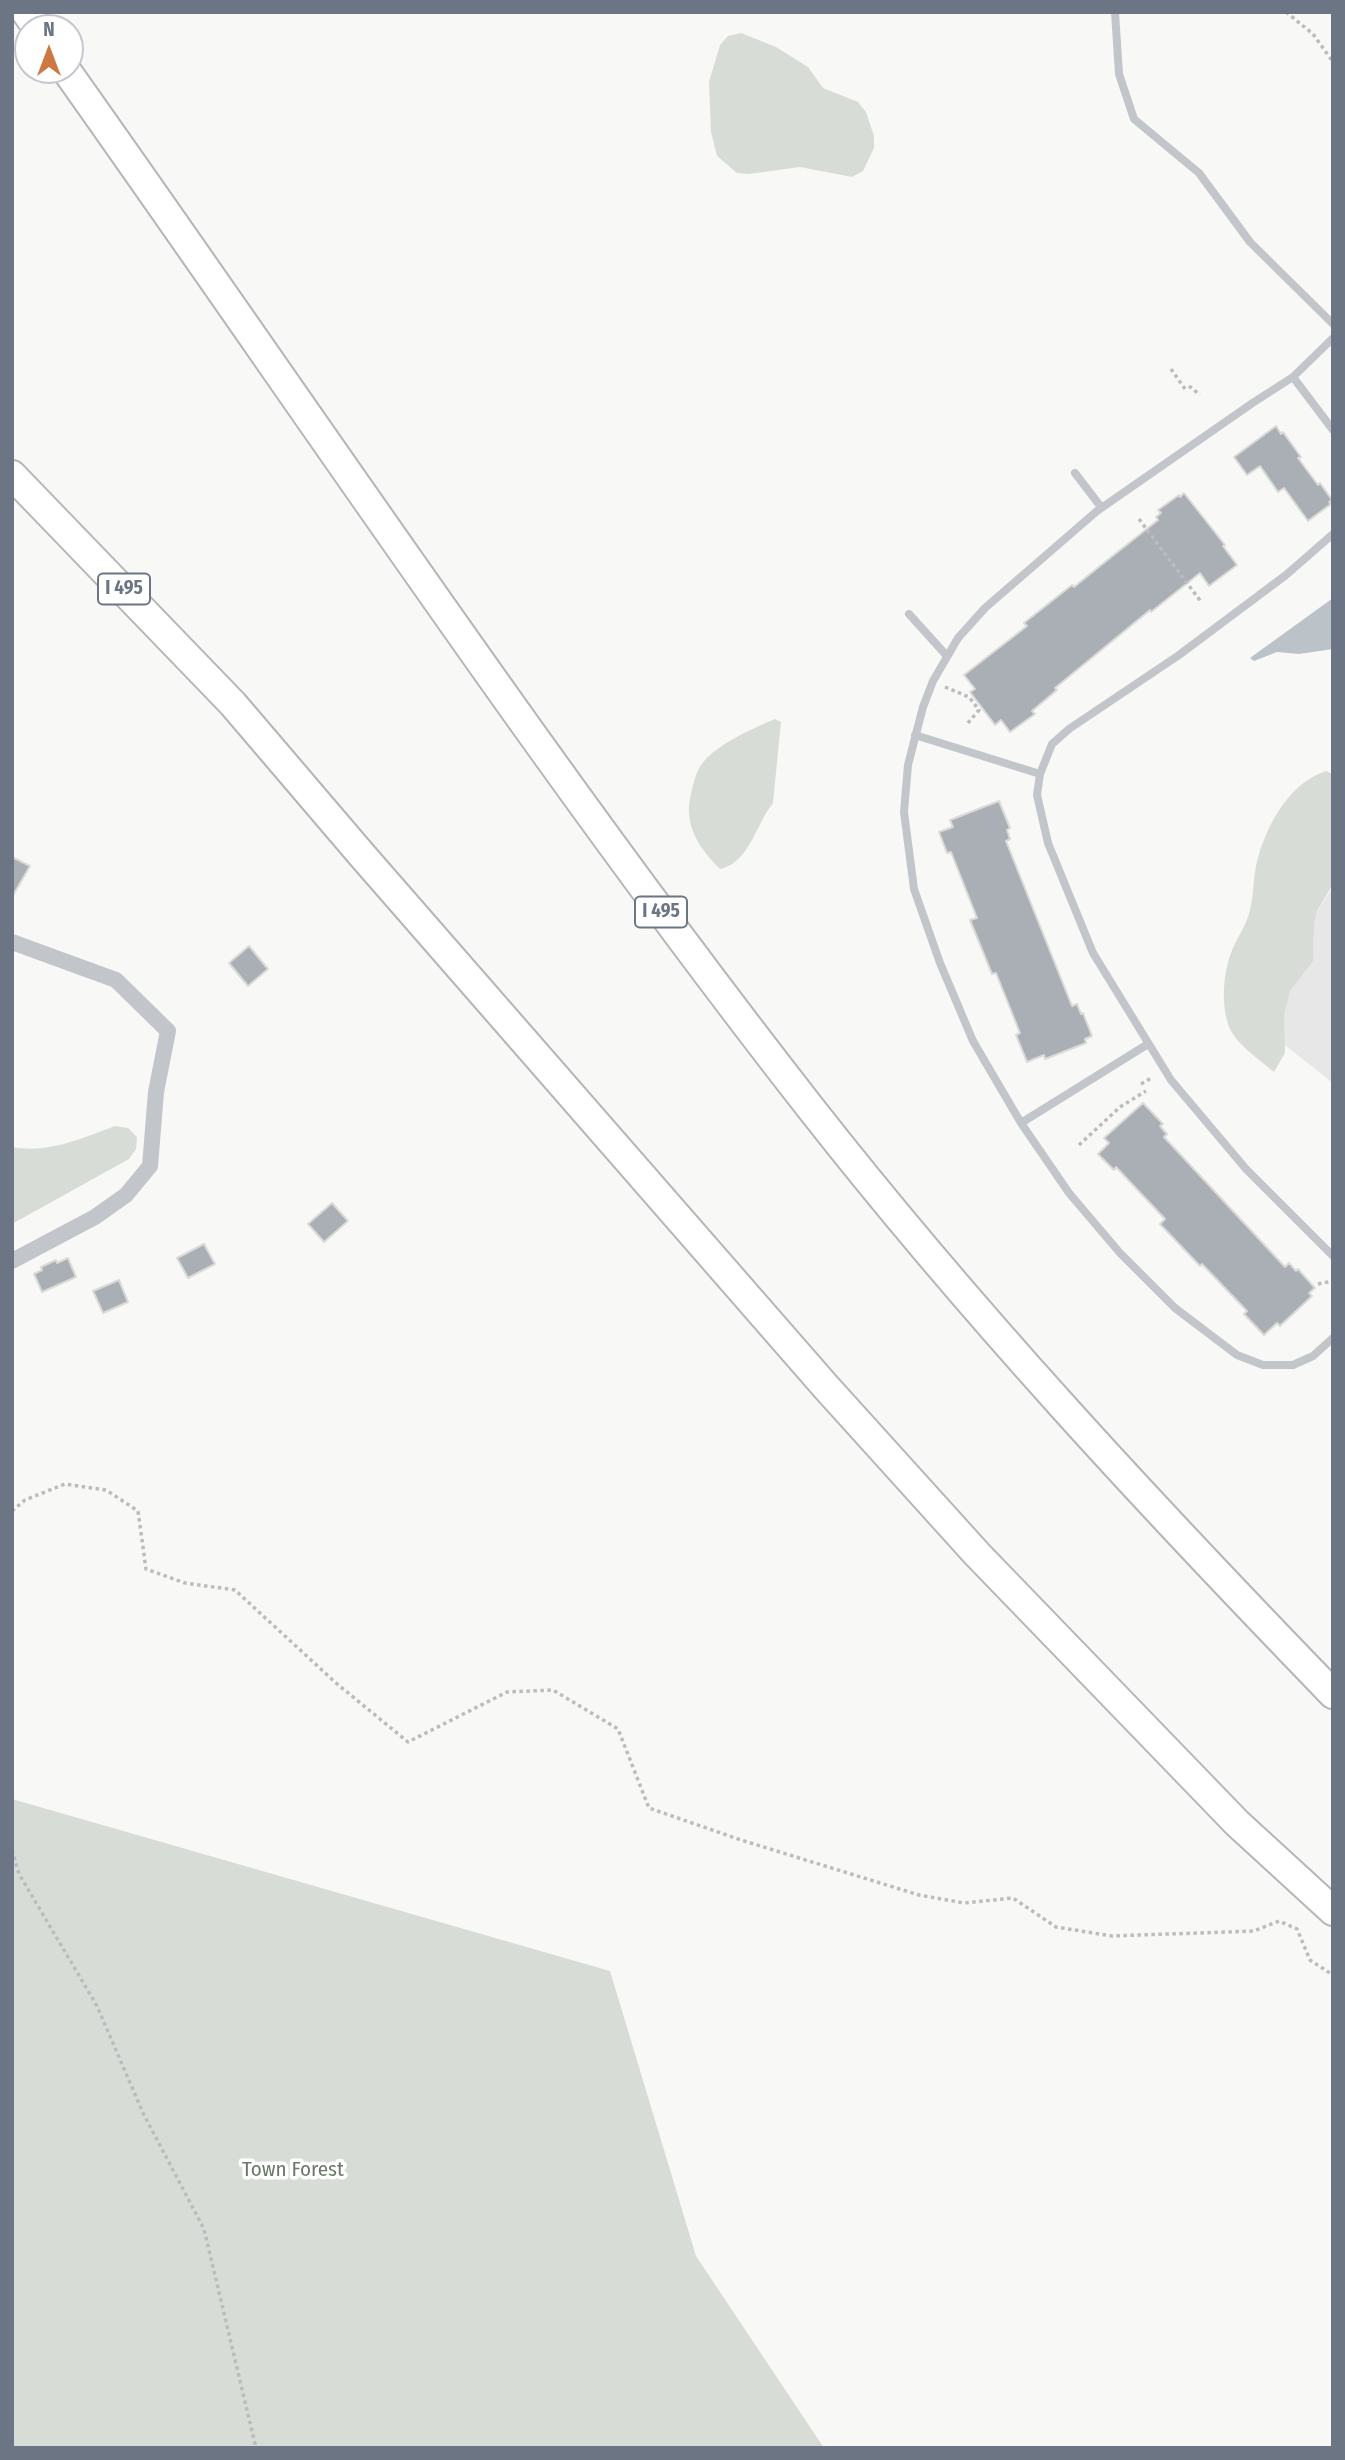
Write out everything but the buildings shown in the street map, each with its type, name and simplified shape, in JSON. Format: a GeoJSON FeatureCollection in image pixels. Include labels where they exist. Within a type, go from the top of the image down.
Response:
{"type":"FeatureCollection","features":[{"type":"Feature","properties":{"kind":"highway","name":"I 495"},"geometry":{"type":"LineString","coordinates":[[76,84],[491,678],[622,860],[813,1111],[968,1298],[1086,1433],[1333,1694]]}},
{"type":"Feature","properties":{"kind":"highway","name":"I 495"},"geometry":{"type":"LineString","coordinates":[[12,475],[233,704],[826,1387],[977,1553],[1237,1823],[1333,1911]]}},
{"type":"Feature","properties":{"kind":"street"},"geometry":{"type":"LineString","coordinates":[[12,942],[116,980],[168,1031],[156,1092],[150,1167],[126,1195],[95,1217],[12,1261]]}},
{"type":"Feature","properties":{"kind":"lane"},"geometry":{"type":"LineString","coordinates":[[1115,12],[1119,74],[1134,119],[1199,173],[1250,242],[1333,324]]}},
{"type":"Feature","properties":{"kind":"lane"},"geometry":{"type":"LineString","coordinates":[[1333,338],[1293,377],[1101,507],[985,607],[958,638],[930,689],[908,765],[904,812],[914,889],[940,963],[973,1041],[1021,1123],[1069,1193],[1120,1253],[1175,1308],[1237,1355],[1263,1365],[1293,1365],[1313,1356],[1333,1338]]}},
{"type":"Feature","properties":{"kind":"lane"},"geometry":{"type":"LineString","coordinates":[[1293,377],[1333,430]]}},
{"type":"Feature","properties":{"kind":"lane"},"geometry":{"type":"LineString","coordinates":[[1075,473],[1101,507]]}},
{"type":"Feature","properties":{"kind":"lane"},"geometry":{"type":"LineString","coordinates":[[1333,534],[1286,575],[1180,655],[1069,729],[1052,744],[1040,774],[1037,795],[1048,843],[1093,953],[1171,1080],[1246,1169],[1333,1256]]}},
{"type":"Feature","properties":{"kind":"lane"},"geometry":{"type":"LineString","coordinates":[[909,614],[947,656]]}},
{"type":"Feature","properties":{"kind":"lane"},"geometry":{"type":"LineString","coordinates":[[915,735],[1040,774]]}},
{"type":"Feature","properties":{"kind":"lane"},"geometry":{"type":"LineString","coordinates":[[1021,1123],[1149,1044]]}},
{"type":"Feature","properties":{"kind":"path"},"geometry":{"type":"LineString","coordinates":[[1286,12],[1313,34],[1333,61]]}},
{"type":"Feature","properties":{"kind":"path"},"geometry":{"type":"LineString","coordinates":[[1171,369],[1187,388],[1200,395]]}},
{"type":"Feature","properties":{"kind":"path"},"geometry":{"type":"LineString","coordinates":[[1139,519],[1202,603]]}},
{"type":"Feature","properties":{"kind":"path"},"geometry":{"type":"LineString","coordinates":[[944,687],[969,697],[979,710],[968,723]]}},
{"type":"Feature","properties":{"kind":"path"},"geometry":{"type":"LineString","coordinates":[[1141,1084],[1157,1073]]}},
{"type":"Feature","properties":{"kind":"path"},"geometry":{"type":"LineString","coordinates":[[1079,1145],[1120,1107],[1146,1091]]}},
{"type":"Feature","properties":{"kind":"path"},"geometry":{"type":"LineString","coordinates":[[1318,1284],[1333,1281]]}},
{"type":"Feature","properties":{"kind":"path"},"geometry":{"type":"LineString","coordinates":[[12,1511],[25,1500],[65,1484],[106,1490],[138,1511],[146,1569],[185,1583],[235,1590],[335,1683],[408,1742],[507,1692],[553,1690],[618,1729],[649,1808],[741,1840],[919,1895],[964,1903],[1013,1898],[1056,1927],[1112,1936],[1254,1931],[1279,1921],[1297,1929],[1310,1960],[1333,1975]]}},
{"type":"Feature","properties":{"kind":"path"},"geometry":{"type":"LineString","coordinates":[[12,1850],[19,1874],[97,2006],[143,2113],[204,2229],[256,2448]]}},
{"type":"Feature","properties":{"kind":"shaded area"},"geometry":{"type":"Polygon","coordinates":[[[1333,598],[1333,649],[1299,654],[1277,652],[1254,661],[1250,658],[1333,598]]]}},
{"type":"Feature","properties":{"kind":"shaded area"},"geometry":{"type":"Polygon","coordinates":[[[1333,887],[1333,1083],[1248,1016],[1333,887]]]}},
{"type":"Feature","properties":{"kind":"green space"},"geometry":{"type":"Polygon","coordinates":[[[741,33],[776,47],[808,67],[823,88],[858,102],[866,112],[874,136],[874,148],[863,171],[852,177],[800,167],[749,174],[737,173],[717,156],[711,132],[709,82],[720,45],[728,36],[741,33]]]}},
{"type":"Feature","properties":{"kind":"green space"},"geometry":{"type":"Polygon","coordinates":[[[775,719],[781,722],[773,803],[745,851],[730,865],[720,869],[705,853],[691,826],[689,805],[696,774],[705,760],[723,745],[775,719]]]}},
{"type":"Feature","properties":{"kind":"green space"},"geometry":{"type":"Polygon","coordinates":[[[1326,771],[1333,774],[1333,884],[1317,911],[1314,922],[1313,961],[1290,991],[1284,1015],[1285,1053],[1274,1072],[1243,1046],[1229,1027],[1224,999],[1226,970],[1249,914],[1258,857],[1270,827],[1278,812],[1299,786],[1326,771]]]}},
{"type":"Feature","properties":{"kind":"green space"},"geometry":{"type":"Polygon","coordinates":[[[115,1126],[128,1128],[137,1137],[136,1149],[129,1159],[12,1224],[12,1147],[52,1147],[115,1126]]]}},
{"type":"Feature","properties":{"kind":"green space","name":"Town Forest"},"geometry":{"type":"Polygon","coordinates":[[[12,1799],[610,1971],[696,2256],[824,2448],[12,2448],[12,1799]]]}}]}
